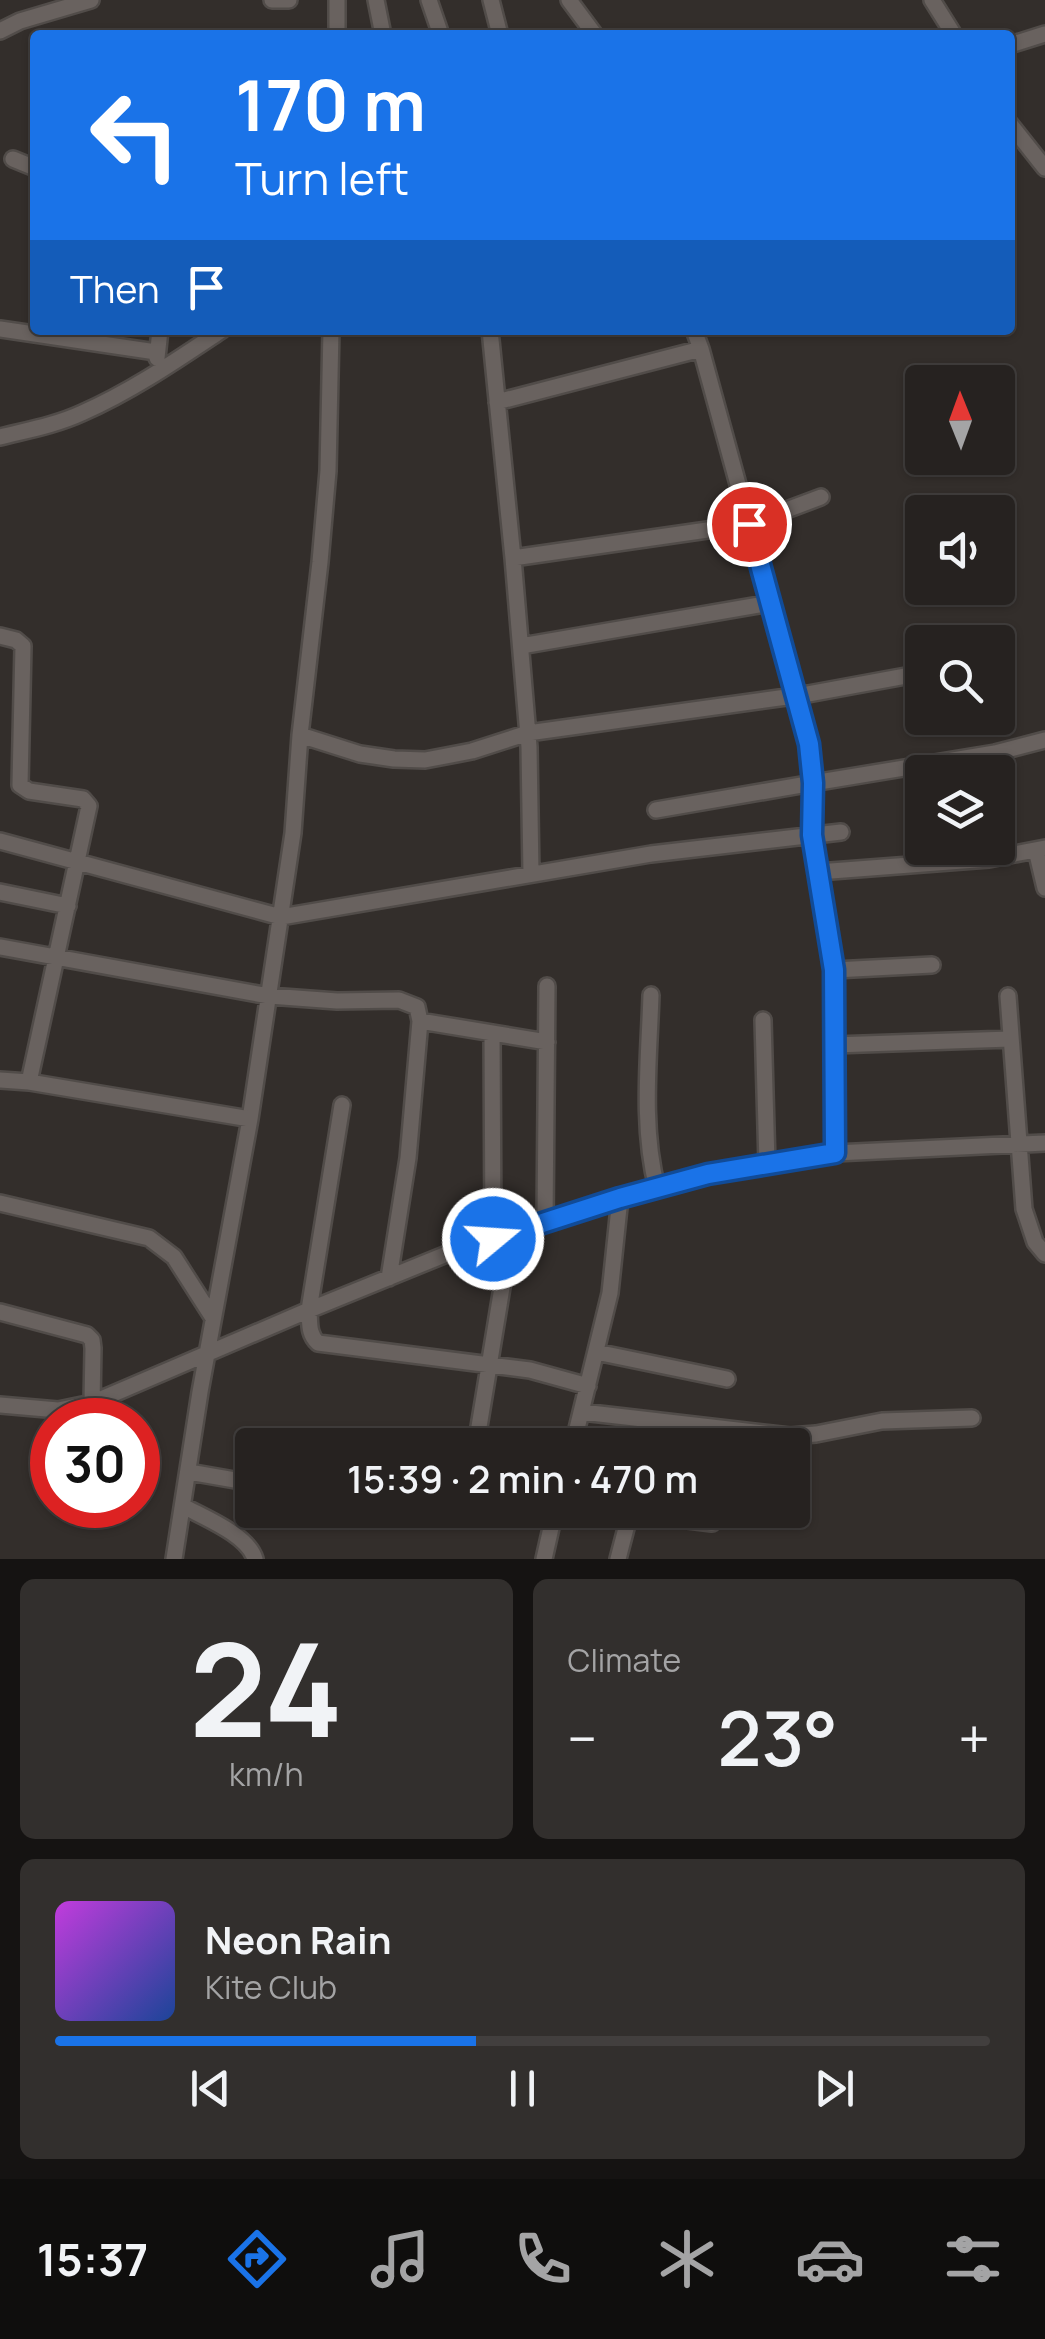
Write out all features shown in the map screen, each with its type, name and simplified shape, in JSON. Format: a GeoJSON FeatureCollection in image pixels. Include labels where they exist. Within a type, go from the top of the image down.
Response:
{"type":"FeatureCollection","features":[{"type":"Feature","properties":{"kind":"street"},"geometry":{"type":"LineString","coordinates":[[0,31],[20,21],[91,0]]}},
{"type":"Feature","properties":{"kind":"street"},"geometry":{"type":"LineString","coordinates":[[272,0],[289,0]]}},
{"type":"Feature","properties":{"kind":"street"},"geometry":{"type":"LineString","coordinates":[[336,30],[337,0]]}},
{"type":"Feature","properties":{"kind":"street"},"geometry":{"type":"LineString","coordinates":[[376,0],[381,30]]}},
{"type":"Feature","properties":{"kind":"street"},"geometry":{"type":"LineString","coordinates":[[429,0],[439,30]]}},
{"type":"Feature","properties":{"kind":"street"},"geometry":{"type":"LineString","coordinates":[[492,0],[499,30]]}},
{"type":"Feature","properties":{"kind":"street"},"geometry":{"type":"LineString","coordinates":[[569,0],[592,30]]}},
{"type":"Feature","properties":{"kind":"street"},"geometry":{"type":"LineString","coordinates":[[932,0],[951,30]]}},
{"type":"Feature","properties":{"kind":"street"},"geometry":{"type":"LineString","coordinates":[[1015,43],[1045,34]]}},
{"type":"Feature","properties":{"kind":"street"},"geometry":{"type":"LineString","coordinates":[[1015,130],[1045,168]]}},
{"type":"Feature","properties":{"kind":"street"},"geometry":{"type":"LineString","coordinates":[[13,159],[30,166]]}},
{"type":"Feature","properties":{"kind":"street"},"geometry":{"type":"LineString","coordinates":[[0,329],[30,333]]}},
{"type":"Feature","properties":{"kind":"street"},"geometry":{"type":"LineString","coordinates":[[41,335],[156,352]]}},
{"type":"Feature","properties":{"kind":"street"},"geometry":{"type":"LineString","coordinates":[[159,335],[156,352],[159,372]]}},
{"type":"Feature","properties":{"kind":"street"},"geometry":{"type":"LineString","coordinates":[[0,436],[80,414],[159,372],[214,335]]}},
{"type":"Feature","properties":{"kind":"street"},"geometry":{"type":"LineString","coordinates":[[174,1559],[206,1356],[250,1119],[293,833],[328,471],[332,335]]}},
{"type":"Feature","properties":{"kind":"street"},"geometry":{"type":"LineString","coordinates":[[490,335],[528,733],[531,874]]}},
{"type":"Feature","properties":{"kind":"street"},"geometry":{"type":"LineString","coordinates":[[696,335],[809,744],[812,835],[834,970],[835,1153]]}},
{"type":"Feature","properties":{"kind":"street"},"geometry":{"type":"LineString","coordinates":[[497,402],[702,349]]}},
{"type":"Feature","properties":{"kind":"street"},"geometry":{"type":"LineString","coordinates":[[514,558],[749,524],[821,497]]}},
{"type":"Feature","properties":{"kind":"street"},"geometry":{"type":"LineString","coordinates":[[520,646],[771,603]]}},
{"type":"Feature","properties":{"kind":"street"},"geometry":{"type":"LineString","coordinates":[[0,636],[23,646],[20,785],[29,791],[82,798],[88,806],[29,1082]]}},
{"type":"Feature","properties":{"kind":"street"},"geometry":{"type":"LineString","coordinates":[[300,735],[360,754],[426,760],[472,751],[528,733],[905,676]]}},
{"type":"Feature","properties":{"kind":"street"},"geometry":{"type":"LineString","coordinates":[[656,810],[995,753],[1045,740]]}},
{"type":"Feature","properties":{"kind":"street"},"geometry":{"type":"LineString","coordinates":[[0,841],[280,917],[651,854],[841,832]]}},
{"type":"Feature","properties":{"kind":"street"},"geometry":{"type":"LineString","coordinates":[[818,872],[989,859],[1041,849],[1045,888]]}},
{"type":"Feature","properties":{"kind":"street"},"geometry":{"type":"LineString","coordinates":[[0,892],[68,906]]}},
{"type":"Feature","properties":{"kind":"street"},"geometry":{"type":"LineString","coordinates":[[0,947],[269,996],[366,1002],[399,1000],[417,1007],[420,1022],[408,1158],[389,1278]]}},
{"type":"Feature","properties":{"kind":"street"},"geometry":{"type":"LineString","coordinates":[[834,970],[932,964]]}},
{"type":"Feature","properties":{"kind":"street"},"geometry":{"type":"LineString","coordinates":[[544,1222],[546,986]]}},
{"type":"Feature","properties":{"kind":"street"},"geometry":{"type":"LineString","coordinates":[[651,995],[649,1108],[651,1164],[657,1188]]}},
{"type":"Feature","properties":{"kind":"street"},"geometry":{"type":"LineString","coordinates":[[1008,996],[1024,1209],[1035,1242],[1045,1254]]}},
{"type":"Feature","properties":{"kind":"street"},"geometry":{"type":"LineString","coordinates":[[763,1020],[767,1164]]}},
{"type":"Feature","properties":{"kind":"street"},"geometry":{"type":"LineString","coordinates":[[420,1022],[547,1042]]}},
{"type":"Feature","properties":{"kind":"street"},"geometry":{"type":"LineString","coordinates":[[492,1034],[493,1239]]}},
{"type":"Feature","properties":{"kind":"street"},"geometry":{"type":"LineString","coordinates":[[834,1046],[1010,1039]]}},
{"type":"Feature","properties":{"kind":"street"},"geometry":{"type":"LineString","coordinates":[[1,1084],[29,1082],[250,1119]]}},
{"type":"Feature","properties":{"kind":"street"},"geometry":{"type":"LineString","coordinates":[[342,1106],[309,1310],[310,1332],[318,1343],[530,1370],[588,1386]]}},
{"type":"Feature","properties":{"kind":"street"},"geometry":{"type":"LineString","coordinates":[[106,1398],[459,1249],[708,1174],[835,1153],[1045,1143]]}},
{"type":"Feature","properties":{"kind":"street"},"geometry":{"type":"LineString","coordinates":[[578,1428],[610,1293],[620,1198]]}},
{"type":"Feature","properties":{"kind":"street"},"geometry":{"type":"LineString","coordinates":[[0,1203],[149,1238],[174,1258],[213,1318]]}},
{"type":"Feature","properties":{"kind":"street"},"geometry":{"type":"LineString","coordinates":[[479,1428],[511,1234]]}},
{"type":"Feature","properties":{"kind":"street"},"geometry":{"type":"LineString","coordinates":[[0,1312],[87,1335],[93,1348],[92,1398]]}},
{"type":"Feature","properties":{"kind":"street"},"geometry":{"type":"LineString","coordinates":[[596,1352],[728,1378]]}},
{"type":"Feature","properties":{"kind":"street"},"geometry":{"type":"LineString","coordinates":[[0,1405],[30,1408]]}},
{"type":"Feature","properties":{"kind":"street"},"geometry":{"type":"LineString","coordinates":[[582,1412],[790,1436],[882,1420],[972,1418]]}},
{"type":"Feature","properties":{"kind":"street"},"geometry":{"type":"LineString","coordinates":[[189,1472],[235,1480]]}},
{"type":"Feature","properties":{"kind":"street"},"geometry":{"type":"LineString","coordinates":[[183,1506],[245,1541],[255,1559]]}},
{"type":"Feature","properties":{"kind":"street"},"geometry":{"type":"LineString","coordinates":[[544,1559],[552,1528]]}},
{"type":"Feature","properties":{"kind":"street"},"geometry":{"type":"LineString","coordinates":[[618,1559],[626,1528]]}},
{"type":"Feature","properties":{"kind":"route"},"geometry":{"type":"LineString","coordinates":[[493,1239],[708,1174],[835,1153],[834,970],[812,835],[809,744],[749,524]]}}]}
